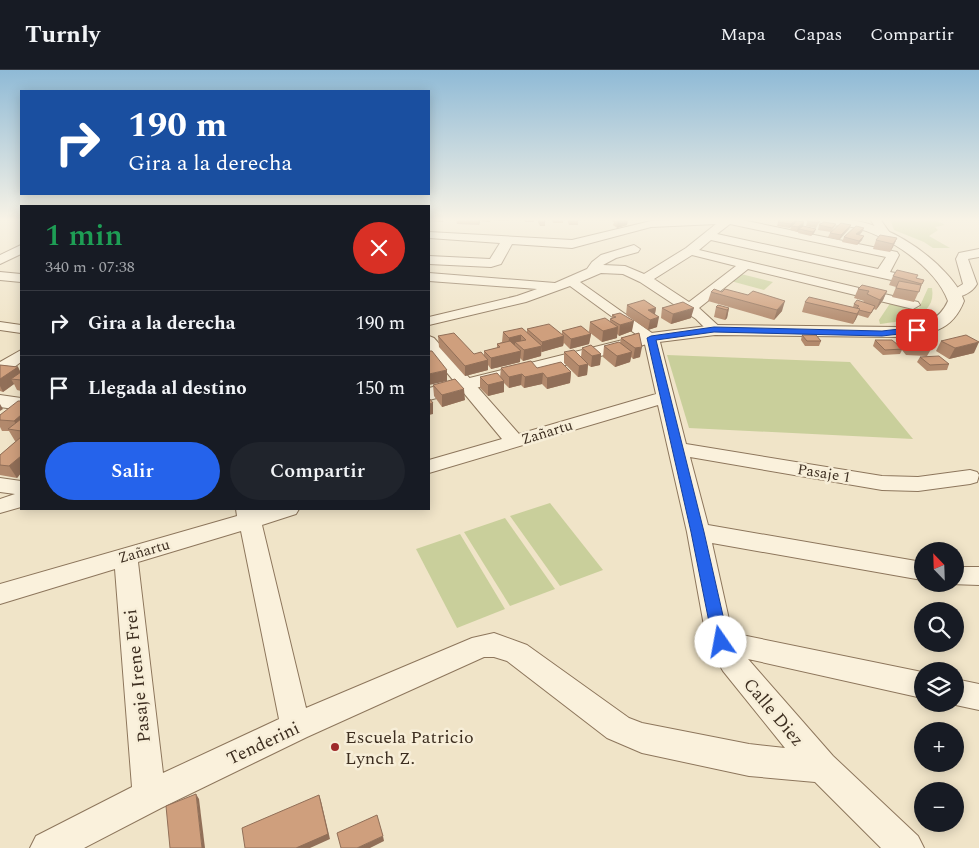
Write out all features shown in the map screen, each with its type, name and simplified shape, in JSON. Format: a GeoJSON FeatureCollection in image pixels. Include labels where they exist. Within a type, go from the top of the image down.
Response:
{"type":"FeatureCollection","features":[{"type":"Feature","properties":{"kind":"street"},"geometry":{"type":"LineString","coordinates":[[430,260],[483,264],[497,261],[500,255]]}},
{"type":"Feature","properties":{"kind":"street"},"geometry":{"type":"LineString","coordinates":[[592,270],[597,262],[613,255]]}},
{"type":"Feature","properties":{"kind":"street"},"geometry":{"type":"LineString","coordinates":[[645,279],[683,255]]}},
{"type":"Feature","properties":{"kind":"street"},"geometry":{"type":"LineString","coordinates":[[707,255],[913,305]]}},
{"type":"Feature","properties":{"kind":"street"},"geometry":{"type":"LineString","coordinates":[[797,255],[909,280]]}},
{"type":"Feature","properties":{"kind":"street"},"geometry":{"type":"LineString","coordinates":[[882,274],[893,255]]}},
{"type":"Feature","properties":{"kind":"street"},"geometry":{"type":"LineString","coordinates":[[430,394],[651,338],[714,330],[882,333],[927,328],[943,321],[952,313],[956,301],[954,294],[942,278],[919,255]]}},
{"type":"Feature","properties":{"kind":"street"},"geometry":{"type":"LineString","coordinates":[[954,294],[968,288],[970,284],[962,258],[967,255]]}},
{"type":"Feature","properties":{"kind":"street"},"geometry":{"type":"LineString","coordinates":[[690,308],[745,265]]}},
{"type":"Feature","properties":{"kind":"street"},"geometry":{"type":"LineString","coordinates":[[436,317],[521,299],[565,284],[592,270],[619,269],[645,279],[708,321],[714,330]]}},
{"type":"Feature","properties":{"kind":"street"},"geometry":{"type":"LineString","coordinates":[[0,276],[20,278]]}},
{"type":"Feature","properties":{"kind":"street"},"geometry":{"type":"LineString","coordinates":[[430,277],[565,284],[651,338]]}},
{"type":"Feature","properties":{"kind":"street"},"geometry":{"type":"LineString","coordinates":[[0,326],[20,329]]}},
{"type":"Feature","properties":{"kind":"street","name":"Calle Diez"},"geometry":{"type":"LineString","coordinates":[[651,338],[698,532],[721,642],[733,662],[755,690],[822,767],[906,848]]}},
{"type":"Feature","properties":{"kind":"street"},"geometry":{"type":"LineString","coordinates":[[430,342],[515,442]]}},
{"type":"Feature","properties":{"kind":"street"},"geometry":{"type":"LineString","coordinates":[[0,368],[20,356]]}},
{"type":"Feature","properties":{"kind":"street","name":"Zañartu"},"geometry":{"type":"LineString","coordinates":[[430,467],[665,397]]}},
{"type":"Feature","properties":{"kind":"street"},"geometry":{"type":"LineString","coordinates":[[0,401],[20,404]]}},
{"type":"Feature","properties":{"kind":"street","name":"Pasaje 1"},"geometry":{"type":"LineString","coordinates":[[678,449],[882,483],[918,484],[970,477]]}},
{"type":"Feature","properties":{"kind":"street"},"geometry":{"type":"LineString","coordinates":[[0,485],[20,488]]}},
{"type":"Feature","properties":{"kind":"street"},"geometry":{"type":"LineString","coordinates":[[0,506],[20,500]]}},
{"type":"Feature","properties":{"kind":"street","name":"Zañartu"},"geometry":{"type":"LineString","coordinates":[[0,594],[126,557],[248,514],[280,510]]}},
{"type":"Feature","properties":{"kind":"street"},"geometry":{"type":"LineString","coordinates":[[248,514],[296,727]]}},
{"type":"Feature","properties":{"kind":"street"},"geometry":{"type":"LineString","coordinates":[[698,532],[914,571]]}},
{"type":"Feature","properties":{"kind":"street","name":"Pasaje Irene Frei"},"geometry":{"type":"LineString","coordinates":[[126,557],[149,796]]}},
{"type":"Feature","properties":{"kind":"street"},"geometry":{"type":"LineString","coordinates":[[964,576],[979,576]]}},
{"type":"Feature","properties":{"kind":"street"},"geometry":{"type":"LineString","coordinates":[[721,642],[914,683]]}},
{"type":"Feature","properties":{"kind":"street","name":"Tenderini"},"geometry":{"type":"LineString","coordinates":[[48,848],[149,796],[296,727],[482,646],[494,645],[517,653],[618,728],[642,738],[749,760],[822,767]]}},
{"type":"Feature","properties":{"kind":"street"},"geometry":{"type":"LineString","coordinates":[[964,694],[979,697]]}},
{"type":"Feature","properties":{"kind":"green space"},"geometry":{"type":"Polygon","coordinates":[[[737,273],[773,282],[764,290],[727,280],[737,273]]]}},
{"type":"Feature","properties":{"kind":"green space"},"geometry":{"type":"Polygon","coordinates":[[[928,288],[932,288],[932,298],[924,312],[907,319],[880,324],[879,320],[891,302],[919,308],[928,288]]]}},
{"type":"Feature","properties":{"kind":"green space"},"geometry":{"type":"Polygon","coordinates":[[[667,355],[850,362],[913,439],[689,428],[667,355]]]}},
{"type":"Feature","properties":{"kind":"green space"},"geometry":{"type":"Polygon","coordinates":[[[550,503],[603,570],[560,586],[510,516],[550,503]]]}},
{"type":"Feature","properties":{"kind":"green space"},"geometry":{"type":"Polygon","coordinates":[[[505,518],[555,589],[510,606],[464,532],[505,518]]]}},
{"type":"Feature","properties":{"kind":"green space"},"geometry":{"type":"Polygon","coordinates":[[[460,534],[505,609],[457,628],[416,549],[460,534]]]}},
{"type":"Feature","properties":{"kind":"building"},"geometry":{"type":"Polygon","coordinates":[[[897,270],[918,275],[916,278],[924,280],[922,284],[893,276],[897,270]]]}},
{"type":"Feature","properties":{"kind":"building"},"geometry":{"type":"Polygon","coordinates":[[[899,281],[921,285],[919,292],[896,288],[899,281]]]}},
{"type":"Feature","properties":{"kind":"building"},"geometry":{"type":"Polygon","coordinates":[[[862,285],[887,291],[880,300],[867,294],[869,291],[858,289],[862,285]]]}},
{"type":"Feature","properties":{"kind":"building"},"geometry":{"type":"Polygon","coordinates":[[[714,289],[722,292],[725,289],[748,295],[753,291],[785,301],[777,310],[711,292],[714,289]]]}},
{"type":"Feature","properties":{"kind":"building"},"geometry":{"type":"Polygon","coordinates":[[[809,297],[860,309],[857,314],[805,302],[809,297]]]}},
{"type":"Feature","properties":{"kind":"building"},"geometry":{"type":"Polygon","coordinates":[[[644,300],[656,308],[648,310],[659,317],[650,320],[627,305],[644,300]]]}},
{"type":"Feature","properties":{"kind":"building"},"geometry":{"type":"Polygon","coordinates":[[[857,300],[875,306],[871,313],[859,310],[857,308],[859,306],[854,304],[857,300]]]}},
{"type":"Feature","properties":{"kind":"building"},"geometry":{"type":"Polygon","coordinates":[[[683,302],[694,308],[673,314],[662,308],[683,302]]]}},
{"type":"Feature","properties":{"kind":"building"},"geometry":{"type":"Polygon","coordinates":[[[718,305],[729,308],[727,310],[716,307],[718,305]]]}},
{"type":"Feature","properties":{"kind":"building"},"geometry":{"type":"Polygon","coordinates":[[[620,313],[634,321],[620,325],[610,319],[616,317],[612,315],[620,313]]]}},
{"type":"Feature","properties":{"kind":"building"},"geometry":{"type":"Polygon","coordinates":[[[605,318],[618,327],[603,331],[590,322],[605,318]]]}},
{"type":"Feature","properties":{"kind":"building"},"geometry":{"type":"Polygon","coordinates":[[[549,324],[564,336],[542,342],[527,329],[549,324]]]}},
{"type":"Feature","properties":{"kind":"building"},"geometry":{"type":"Polygon","coordinates":[[[581,326],[591,334],[571,339],[562,331],[581,326]]]}},
{"type":"Feature","properties":{"kind":"building"},"geometry":{"type":"Polygon","coordinates":[[[522,328],[542,346],[524,350],[515,342],[526,340],[521,335],[509,338],[503,332],[522,328]]]}},
{"type":"Feature","properties":{"kind":"building"},"geometry":{"type":"Polygon","coordinates":[[[454,333],[474,354],[481,352],[488,360],[465,366],[438,336],[454,333]]]}},
{"type":"Feature","properties":{"kind":"building"},"geometry":{"type":"Polygon","coordinates":[[[639,333],[642,347],[635,348],[621,338],[639,333]]]}},
{"type":"Feature","properties":{"kind":"building"},"geometry":{"type":"Polygon","coordinates":[[[802,335],[816,335],[821,341],[807,341],[802,335]]]}},
{"type":"Feature","properties":{"kind":"building"},"geometry":{"type":"Polygon","coordinates":[[[966,335],[979,342],[955,348],[941,341],[966,335]]]}},
{"type":"Feature","properties":{"kind":"building"},"geometry":{"type":"Polygon","coordinates":[[[903,336],[925,337],[933,346],[911,345],[903,336]]]}},
{"type":"Feature","properties":{"kind":"building"},"geometry":{"type":"Polygon","coordinates":[[[875,340],[892,340],[903,349],[885,350],[875,340]]]}},
{"type":"Feature","properties":{"kind":"building"},"geometry":{"type":"Polygon","coordinates":[[[510,341],[521,351],[491,358],[484,351],[500,347],[497,344],[510,341]]]}},
{"type":"Feature","properties":{"kind":"building"},"geometry":{"type":"Polygon","coordinates":[[[619,342],[632,352],[617,356],[604,346],[619,342]]]}},
{"type":"Feature","properties":{"kind":"building"},"geometry":{"type":"Polygon","coordinates":[[[591,345],[601,354],[592,356],[582,348],[591,345]]]}},
{"type":"Feature","properties":{"kind":"building"},"geometry":{"type":"Polygon","coordinates":[[[574,350],[588,364],[579,366],[564,352],[574,350]]]}},
{"type":"Feature","properties":{"kind":"building"},"geometry":{"type":"Polygon","coordinates":[[[430,351],[432,351],[447,370],[430,374],[430,351]]]}},
{"type":"Feature","properties":{"kind":"building"},"geometry":{"type":"Polygon","coordinates":[[[939,356],[949,364],[930,365],[920,357],[939,356]]]}},
{"type":"Feature","properties":{"kind":"building"},"geometry":{"type":"Polygon","coordinates":[[[531,361],[537,368],[561,362],[571,372],[547,378],[543,373],[525,377],[522,374],[509,377],[501,368],[531,361]]]}},
{"type":"Feature","properties":{"kind":"building"},"geometry":{"type":"Polygon","coordinates":[[[0,365],[18,367],[0,379],[0,365]]]}},
{"type":"Feature","properties":{"kind":"building"},"geometry":{"type":"Polygon","coordinates":[[[20,373],[20,380],[11,379],[20,373]]]}},
{"type":"Feature","properties":{"kind":"building"},"geometry":{"type":"Polygon","coordinates":[[[497,373],[504,381],[488,385],[480,377],[497,373]]]}},
{"type":"Feature","properties":{"kind":"building"},"geometry":{"type":"Polygon","coordinates":[[[455,379],[464,389],[442,395],[433,385],[455,379]]]}},
{"type":"Feature","properties":{"kind":"building"},"geometry":{"type":"Polygon","coordinates":[[[20,401],[20,416],[14,421],[0,420],[0,415],[20,401]]]}},
{"type":"Feature","properties":{"kind":"building"},"geometry":{"type":"Polygon","coordinates":[[[20,420],[20,431],[8,429],[20,420]]]}},
{"type":"Feature","properties":{"kind":"building"},"geometry":{"type":"Polygon","coordinates":[[[20,438],[20,457],[9,466],[0,465],[0,455],[20,438]]]}},
{"type":"Feature","properties":{"kind":"building"},"geometry":{"type":"Polygon","coordinates":[[[196,794],[202,848],[170,848],[166,806],[196,794]]]}},
{"type":"Feature","properties":{"kind":"building"},"geometry":{"type":"Polygon","coordinates":[[[319,795],[328,834],[296,848],[245,848],[242,828],[319,795]]]}},
{"type":"Feature","properties":{"kind":"building"},"geometry":{"type":"Polygon","coordinates":[[[377,815],[383,836],[357,848],[341,848],[337,833],[377,815]]]}},
{"type":"Feature","properties":{"kind":"place","name":"Escuela Patricio Lynch Z."},"geometry":{"type":"Point","coordinates":[335,747]}},
{"type":"Feature","properties":{"kind":"route"},"geometry":{"type":"LineString","coordinates":[[721,642],[698,532],[651,338],[714,330],[882,333],[917,330]]}}]}
